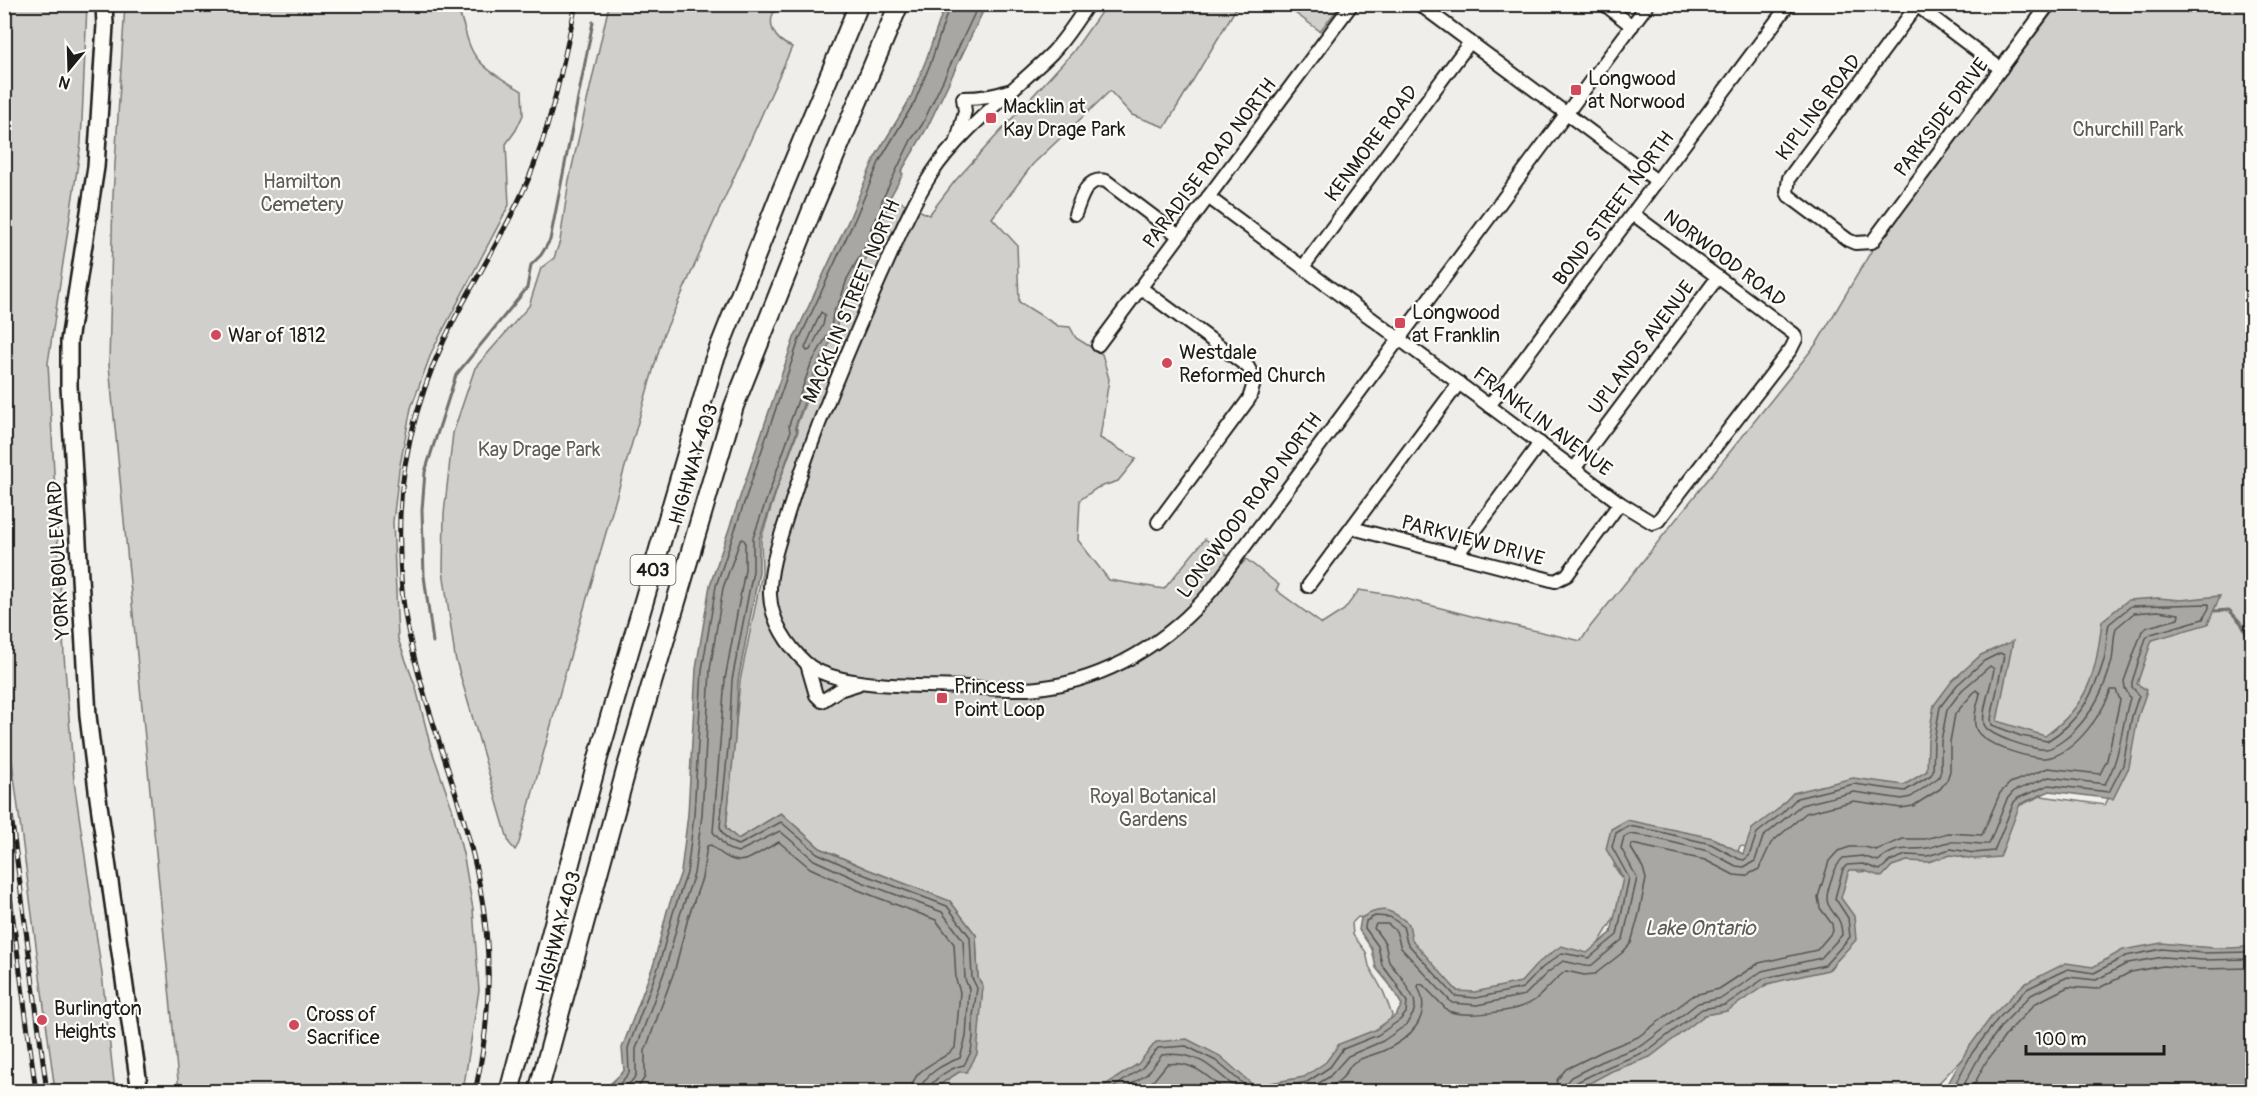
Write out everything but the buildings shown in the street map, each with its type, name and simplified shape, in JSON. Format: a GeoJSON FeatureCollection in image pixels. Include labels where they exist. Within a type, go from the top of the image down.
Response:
{"type":"FeatureCollection","features":[{"type":"Feature","properties":{"kind":"highway","name":"HIGHWAY 403"},"geometry":{"type":"LineString","coordinates":[[509,1092],[598,758],[714,362],[859,4]]}},
{"type":"Feature","properties":{"kind":"highway","name":"HIGHWAY 403"},"geometry":{"type":"LineString","coordinates":[[538,1092],[627,767],[734,406],[899,4]]}},
{"type":"Feature","properties":{"kind":"main road","name":"YORK BOULEVARD"},"geometry":{"type":"LineString","coordinates":[[104,4],[105,25],[96,167],[69,340],[69,386],[88,716],[140,1092]]}},
{"type":"Feature","properties":{"kind":"main road","name":"YORK BOULEVARD"},"geometry":{"type":"LineString","coordinates":[[105,25],[110,4]]}},
{"type":"Feature","properties":{"kind":"street","name":"MACKLIN STREET NORTH"},"geometry":{"type":"LineString","coordinates":[[806,662],[790,645],[774,620],[770,595],[776,554],[805,459],[862,320],[914,204],[933,171],[957,142],[1054,50],[1088,4]]}},
{"type":"Feature","properties":{"kind":"street","name":"PARADISE ROAD NORTH"},"geometry":{"type":"LineString","coordinates":[[1098,345],[1352,4]]}},
{"type":"Feature","properties":{"kind":"street","name":"NORWOOD ROAD"},"geometry":{"type":"LineString","coordinates":[[1419,4],[1657,181]]}},
{"type":"Feature","properties":{"kind":"street"},"geometry":{"type":"LineString","coordinates":[[1604,4],[1632,26]]}},
{"type":"Feature","properties":{"kind":"street","name":"LONGWOOD ROAD NORTH"},"geometry":{"type":"LineString","coordinates":[[806,662],[825,674],[862,682],[1006,689],[1041,688],[1105,670],[1148,648],[1195,611],[1213,589],[1648,4]]}},
{"type":"Feature","properties":{"kind":"street","name":"BOND STREET NORTH"},"geometry":{"type":"LineString","coordinates":[[1490,406],[1789,4]]}},
{"type":"Feature","properties":{"kind":"street","name":"PARKSIDE DRIVE"},"geometry":{"type":"LineString","coordinates":[[1859,243],[1873,240],[2049,4]]}},
{"type":"Feature","properties":{"kind":"street"},"geometry":{"type":"LineString","coordinates":[[1917,5],[2001,69]]}},
{"type":"Feature","properties":{"kind":"street","name":"KIPLING ROAD"},"geometry":{"type":"LineString","coordinates":[[1859,243],[1848,240],[1789,196],[1787,192],[1789,178],[1917,5]]}},
{"type":"Feature","properties":{"kind":"street","name":"KENMORE ROAD"},"geometry":{"type":"LineString","coordinates":[[1303,267],[1470,42]]}},
{"type":"Feature","properties":{"kind":"street"},"geometry":{"type":"LineString","coordinates":[[957,142],[965,111],[963,98],[998,95],[1014,88]]}},
{"type":"Feature","properties":{"kind":"street"},"geometry":{"type":"LineString","coordinates":[[1075,214],[1087,186],[1100,180],[1106,181],[1179,236]]}},
{"type":"Feature","properties":{"kind":"street","name":"FRANKLIN AVENUE"},"geometry":{"type":"LineString","coordinates":[[1208,197],[1620,503],[1653,523]]}},
{"type":"Feature","properties":{"kind":"street","name":"NORWOOD ROAD"},"geometry":{"type":"LineString","coordinates":[[1633,214],[1794,334],[1796,339],[1791,349],[1658,521],[1653,523]]}},
{"type":"Feature","properties":{"kind":"street","name":"UPLANDS AVENUE"},"geometry":{"type":"LineString","coordinates":[[1574,469],[1718,277]]}},
{"type":"Feature","properties":{"kind":"street"},"geometry":{"type":"LineString","coordinates":[[1141,288],[1248,367],[1255,381],[1249,399],[1158,522]]}},
{"type":"Feature","properties":{"kind":"street"},"geometry":{"type":"LineString","coordinates":[[1308,586],[1459,383]]}},
{"type":"Feature","properties":{"kind":"street"},"geometry":{"type":"LineString","coordinates":[[1457,555],[1540,443]]}},
{"type":"Feature","properties":{"kind":"street","name":"PARKVIEW DRIVE"},"geometry":{"type":"LineString","coordinates":[[1352,528],[1550,580],[1559,580],[1567,575],[1620,503]]}},
{"type":"Feature","properties":{"kind":"street"},"geometry":{"type":"LineString","coordinates":[[806,662],[816,695],[822,701],[839,690],[862,682]]}},
{"type":"Feature","properties":{"kind":"green space"},"geometry":{"type":"Polygon","coordinates":[[[5,4],[87,5],[81,143],[48,363],[64,655],[74,781],[102,974],[115,1091],[55,1091],[4,700],[5,4]]]}},
{"type":"Feature","properties":{"kind":"green space","name":"Hamilton Cemetery"},"geometry":{"type":"Polygon","coordinates":[[[125,5],[454,5],[476,57],[491,72],[522,91],[523,115],[506,144],[509,205],[432,351],[411,408],[399,470],[393,522],[398,639],[416,688],[431,748],[452,808],[473,909],[479,990],[463,1091],[179,1091],[109,365],[113,195],[125,5]]]}},
{"type":"Feature","properties":{"kind":"green space","name":"Kay Drage Park"},"geometry":{"type":"Polygon","coordinates":[[[609,5],[779,5],[772,17],[773,29],[780,40],[792,47],[663,336],[563,681],[519,843],[515,850],[509,843],[455,657],[443,570],[444,514],[453,433],[475,368],[529,306],[541,268],[554,258],[560,241],[569,180],[609,5]]]}},
{"type":"Feature","properties":{"kind":"green space","name":"Royal Botanical Gardens"},"geometry":{"type":"Polygon","coordinates":[[[1106,5],[1238,5],[1165,127],[1132,115],[1110,91],[1033,164],[992,218],[1017,245],[1019,302],[1058,326],[1070,327],[1076,338],[1102,354],[1109,379],[1100,438],[1136,459],[1118,481],[1097,488],[1080,500],[1078,540],[1109,580],[1164,589],[1205,539],[1241,565],[1246,559],[1279,585],[1276,590],[1322,624],[1344,610],[1359,590],[1391,595],[1581,641],[1817,343],[1876,243],[2058,5],[2252,5],[2252,950],[2012,1007],[1931,1091],[1553,1091],[1665,1026],[1719,1009],[1784,976],[1830,969],[1848,946],[1826,901],[1850,865],[1859,872],[1868,871],[1871,864],[1951,852],[1964,858],[2012,809],[2041,796],[2105,805],[2121,773],[2129,690],[2152,640],[2162,637],[2174,605],[2054,749],[1923,794],[1749,847],[1740,846],[1735,860],[1618,844],[1614,866],[1626,884],[1616,915],[1597,946],[1583,961],[1515,985],[1464,997],[1384,921],[1358,917],[1352,923],[1353,935],[1366,952],[1369,966],[1384,993],[1392,1015],[1390,1021],[1302,1087],[1109,1091],[930,1091],[959,1072],[978,1031],[983,986],[978,978],[976,935],[950,901],[820,848],[781,813],[738,839],[726,828],[740,681],[762,573],[761,539],[798,431],[796,427],[827,346],[835,333],[852,281],[873,243],[890,197],[929,215],[955,181],[1073,52],[1106,5]]]}},
{"type":"Feature","properties":{"kind":"green space"},"geometry":{"type":"Polygon","coordinates":[[[1284,5],[1341,5],[1320,31],[1284,5]]]}},
{"type":"Feature","properties":{"kind":"water"},"geometry":{"type":"Polygon","coordinates":[[[945,5],[986,5],[927,128],[901,172],[903,174],[887,203],[886,214],[878,227],[869,254],[852,281],[847,300],[839,315],[835,334],[817,366],[795,427],[797,431],[759,539],[759,572],[738,681],[726,828],[738,839],[781,813],[820,848],[950,901],[976,935],[978,978],[983,986],[977,1054],[967,1072],[959,1072],[930,1091],[607,1091],[609,1085],[624,1071],[622,1048],[654,963],[667,911],[681,872],[688,814],[696,669],[710,585],[794,338],[875,157],[910,99],[945,5]]]}},
{"type":"Feature","properties":{"kind":"water","name":"Lake Ontario"},"geometry":{"type":"Polygon","coordinates":[[[2220,596],[2208,624],[2152,640],[2137,684],[2147,690],[2138,717],[2129,767],[2113,799],[2050,791],[2020,804],[2000,857],[1974,859],[1951,855],[1928,862],[1907,861],[1892,866],[1882,877],[1862,870],[1849,870],[1841,898],[1854,916],[1856,940],[1828,970],[1767,984],[1727,1011],[1705,1015],[1650,1057],[1612,1071],[1575,1091],[1096,1091],[1138,1064],[1156,1042],[1187,1039],[1220,1056],[1254,1086],[1304,1077],[1326,1062],[1339,1044],[1375,1030],[1396,1015],[1402,1005],[1376,968],[1372,949],[1359,930],[1361,918],[1375,911],[1386,910],[1409,924],[1412,940],[1457,991],[1475,992],[1521,982],[1538,963],[1561,946],[1587,953],[1611,933],[1623,878],[1606,849],[1611,829],[1627,820],[1713,838],[1743,854],[1752,829],[1777,810],[1793,793],[1853,778],[1904,785],[1927,771],[1928,740],[1934,705],[1952,681],[1981,655],[2013,641],[1997,721],[2045,736],[2072,712],[2081,700],[2097,657],[2102,621],[2128,600],[2158,598],[2181,600],[2220,596]]]}},
{"type":"Feature","properties":{"kind":"water"},"geometry":{"type":"Polygon","coordinates":[[[2162,943],[2219,948],[2252,946],[2252,1091],[1944,1091],[1967,1050],[1992,1016],[2024,984],[2066,963],[2093,967],[2123,950],[2162,943]]]}},
{"type":"Feature","properties":{"kind":"waterway"},"geometry":{"type":"LineString","coordinates":[[433,642],[424,576],[422,510],[425,472],[456,375],[527,288],[531,265],[541,255],[550,240],[593,22]]}},
{"type":"Feature","properties":{"kind":"waterway"},"geometry":{"type":"LineString","coordinates":[[2215,611],[2229,610],[2241,623],[2252,645]]}},
{"type":"Feature","properties":{"kind":"railway"},"geometry":{"type":"LineString","coordinates":[[475,1092],[487,1016],[488,965],[484,914],[465,823],[425,695],[408,630],[401,574],[402,491],[410,439],[434,363],[456,316],[512,215],[544,137],[576,4]]}},
{"type":"Feature","properties":{"kind":"railway"},"geometry":{"type":"LineString","coordinates":[[4,761],[47,1092]]}},
{"type":"Feature","properties":{"kind":"railway"},"geometry":{"type":"LineString","coordinates":[[4,851],[36,1092]]}},
{"type":"Feature","properties":{"kind":"place","name":"Longwood at Norwood"},"geometry":{"type":"Point","coordinates":[1576,90]}},
{"type":"Feature","properties":{"kind":"place","name":"Macklin at Kay Drage Park"},"geometry":{"type":"Point","coordinates":[991,118]}},
{"type":"Feature","properties":{"kind":"place","name":"Longwood at Franklin"},"geometry":{"type":"Point","coordinates":[1400,323]}},
{"type":"Feature","properties":{"kind":"place","name":"War of 1812"},"geometry":{"type":"Point","coordinates":[216,335]}},
{"type":"Feature","properties":{"kind":"place","name":"Westdale Reformed Church"},"geometry":{"type":"Point","coordinates":[1167,363]}},
{"type":"Feature","properties":{"kind":"place","name":"Princess Point Loop"},"geometry":{"type":"Point","coordinates":[942,698]}},
{"type":"Feature","properties":{"kind":"place","name":"Burlington Heights"},"geometry":{"type":"Point","coordinates":[42,1020]}},
{"type":"Feature","properties":{"kind":"place","name":"Cross of Sacrifice"},"geometry":{"type":"Point","coordinates":[294,1025]}},
{"type":"Feature","properties":{"kind":"park label","name":"Churchill Park"},"geometry":{"type":"Point","coordinates":[2128,129]}}]}
